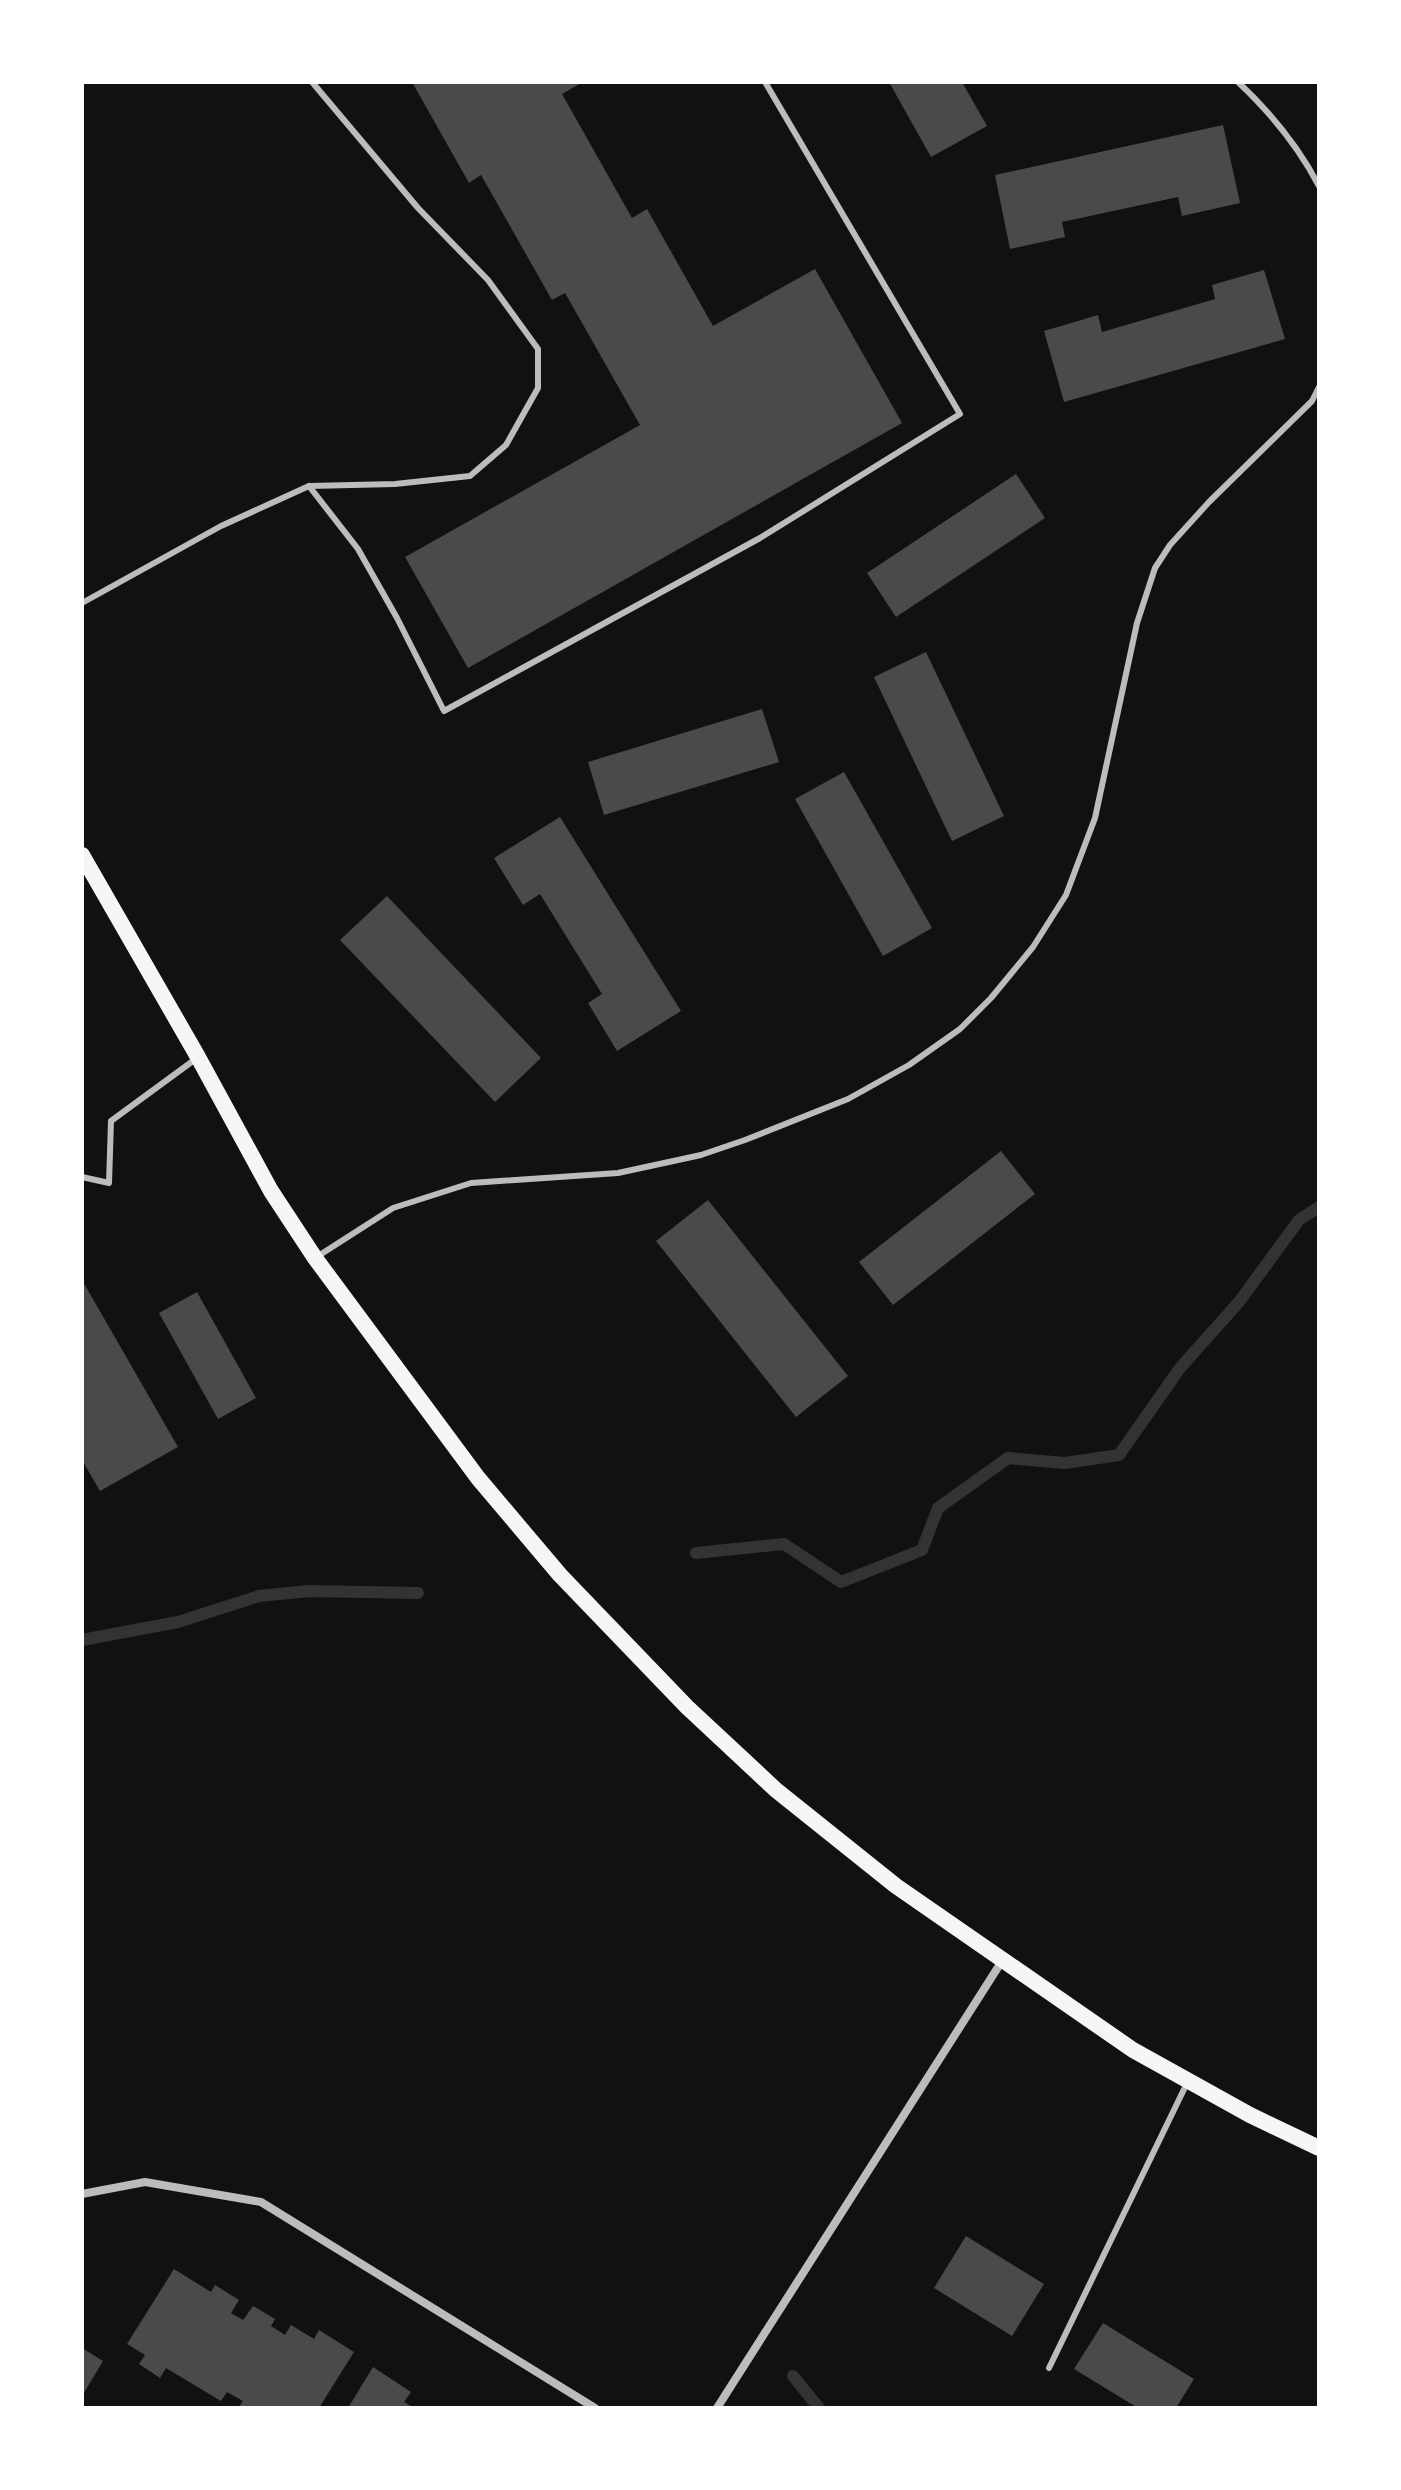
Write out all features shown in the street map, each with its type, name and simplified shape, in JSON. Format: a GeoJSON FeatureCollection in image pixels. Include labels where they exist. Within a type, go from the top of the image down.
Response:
{"type":"FeatureCollection","features":[{"type":"Feature","properties":{"kind":"main road"},"geometry":{"type":"LineString","coordinates":[[82,855],[271,1191],[315,1258],[478,1478],[560,1575],[687,1707],[776,1790],[896,1886],[1133,2050],[1250,2115],[1319,2148]]}},
{"type":"Feature","properties":{"kind":"street"},"geometry":{"type":"LineString","coordinates":[[717,2408],[1002,1961]]}},
{"type":"Feature","properties":{"kind":"street"},"geometry":{"type":"LineString","coordinates":[[82,2194],[145,2182],[261,2202],[595,2408]]}},
{"type":"Feature","properties":{"kind":"lane"},"geometry":{"type":"LineString","coordinates":[[82,603],[221,526],[309,486],[395,484],[470,476],[506,445],[538,388],[538,349],[488,280],[418,208],[312,82]]}},
{"type":"Feature","properties":{"kind":"lane"},"geometry":{"type":"LineString","coordinates":[[309,486],[358,549],[444,711],[760,538],[960,414],[765,82]]}},
{"type":"Feature","properties":{"kind":"lane"},"geometry":{"type":"LineString","coordinates":[[1238,82],[1270,112],[1304,158],[1319,186]]}},
{"type":"Feature","properties":{"kind":"lane"},"geometry":{"type":"LineString","coordinates":[[315,1258],[393,1208],[471,1183],[618,1173],[701,1155],[745,1140],[848,1099],[909,1065],[960,1029],[991,998],[1033,947],[1066,895],[1095,818],[1137,623],[1155,568],[1189,523],[1312,401],[1319,387]]}},
{"type":"Feature","properties":{"kind":"lane"},"geometry":{"type":"LineString","coordinates":[[82,1177],[109,1183],[111,1121],[198,1057]]}},
{"type":"Feature","properties":{"kind":"lane"},"geometry":{"type":"LineString","coordinates":[[1049,2368],[1188,2081]]}},
{"type":"Feature","properties":{"kind":"building"},"geometry":{"type":"Polygon","coordinates":[[[412,82],[583,82],[562,94],[632,218],[647,209],[713,326],[815,269],[902,423],[468,668],[405,557],[640,425],[565,293],[552,300],[481,175],[469,183],[412,82]]]}},
{"type":"Feature","properties":{"kind":"building"},"geometry":{"type":"Polygon","coordinates":[[[889,82],[962,82],[987,126],[931,157],[889,82]]]}},
{"type":"Feature","properties":{"kind":"building"},"geometry":{"type":"Polygon","coordinates":[[[1223,125],[1240,203],[1182,216],[1178,197],[1062,222],[1065,237],[1010,249],[995,175],[1223,125]]]}},
{"type":"Feature","properties":{"kind":"building"},"geometry":{"type":"Polygon","coordinates":[[[1264,270],[1285,339],[1064,402],[1044,331],[1098,315],[1102,332],[1215,299],[1212,285],[1264,270]]]}},
{"type":"Feature","properties":{"kind":"building"},"geometry":{"type":"Polygon","coordinates":[[[1016,474],[1045,518],[896,617],[867,573],[1016,474]]]}},
{"type":"Feature","properties":{"kind":"building"},"geometry":{"type":"Polygon","coordinates":[[[926,652],[1004,816],[952,841],[874,677],[926,652]]]}},
{"type":"Feature","properties":{"kind":"building"},"geometry":{"type":"Polygon","coordinates":[[[762,709],[779,762],[604,815],[588,762],[762,709]]]}},
{"type":"Feature","properties":{"kind":"building"},"geometry":{"type":"Polygon","coordinates":[[[844,772],[932,928],[883,956],[795,799],[844,772]]]}},
{"type":"Feature","properties":{"kind":"building"},"geometry":{"type":"Polygon","coordinates":[[[560,817],[681,1011],[617,1051],[588,1003],[602,994],[540,894],[523,905],[494,858],[560,817]]]}},
{"type":"Feature","properties":{"kind":"building"},"geometry":{"type":"Polygon","coordinates":[[[387,896],[541,1058],[495,1102],[340,940],[387,896]]]}},
{"type":"Feature","properties":{"kind":"building"},"geometry":{"type":"Polygon","coordinates":[[[1001,1151],[1035,1194],[893,1305],[859,1262],[1001,1151]]]}},
{"type":"Feature","properties":{"kind":"building"},"geometry":{"type":"Polygon","coordinates":[[[708,1200],[848,1376],[796,1417],[656,1241],[708,1200]]]}},
{"type":"Feature","properties":{"kind":"building"},"geometry":{"type":"Polygon","coordinates":[[[82,1280],[178,1447],[100,1491],[82,1460],[82,1280]]]}},
{"type":"Feature","properties":{"kind":"building"},"geometry":{"type":"Polygon","coordinates":[[[197,1292],[256,1398],[218,1419],[159,1313],[197,1292]]]}},
{"type":"Feature","properties":{"kind":"building"},"geometry":{"type":"Polygon","coordinates":[[[966,2236],[1044,2284],[1012,2336],[934,2288],[966,2236]]]}},
{"type":"Feature","properties":{"kind":"building"},"geometry":{"type":"Polygon","coordinates":[[[174,2269],[211,2292],[215,2285],[239,2300],[231,2313],[243,2320],[253,2306],[275,2319],[271,2326],[285,2335],[291,2325],[314,2339],[319,2330],[354,2352],[319,2408],[238,2408],[243,2401],[227,2392],[221,2401],[166,2368],[160,2378],[139,2364],[145,2355],[127,2344],[174,2269]]]}},
{"type":"Feature","properties":{"kind":"building"},"geometry":{"type":"Polygon","coordinates":[[[1103,2323],[1194,2379],[1176,2408],[1138,2408],[1074,2369],[1103,2323]]]}},
{"type":"Feature","properties":{"kind":"building"},"geometry":{"type":"Polygon","coordinates":[[[82,2348],[103,2361],[82,2396],[82,2348]]]}},
{"type":"Feature","properties":{"kind":"building"},"geometry":{"type":"Polygon","coordinates":[[[373,2367],[411,2392],[404,2402],[414,2408],[348,2408],[373,2367]]]}},
{"type":"Feature","properties":{"kind":"waterway"},"geometry":{"type":"LineString","coordinates":[[696,1553],[784,1544],[841,1582],[922,1550],[938,1508],[1008,1458],[1065,1463],[1119,1455],[1180,1368],[1239,1302],[1299,1220],[1319,1207]]}},
{"type":"Feature","properties":{"kind":"waterway"},"geometry":{"type":"LineString","coordinates":[[82,1640],[178,1622],[259,1596],[309,1591],[418,1593]]}},
{"type":"Feature","properties":{"kind":"waterway"},"geometry":{"type":"LineString","coordinates":[[793,2376],[819,2408]]}}]}
